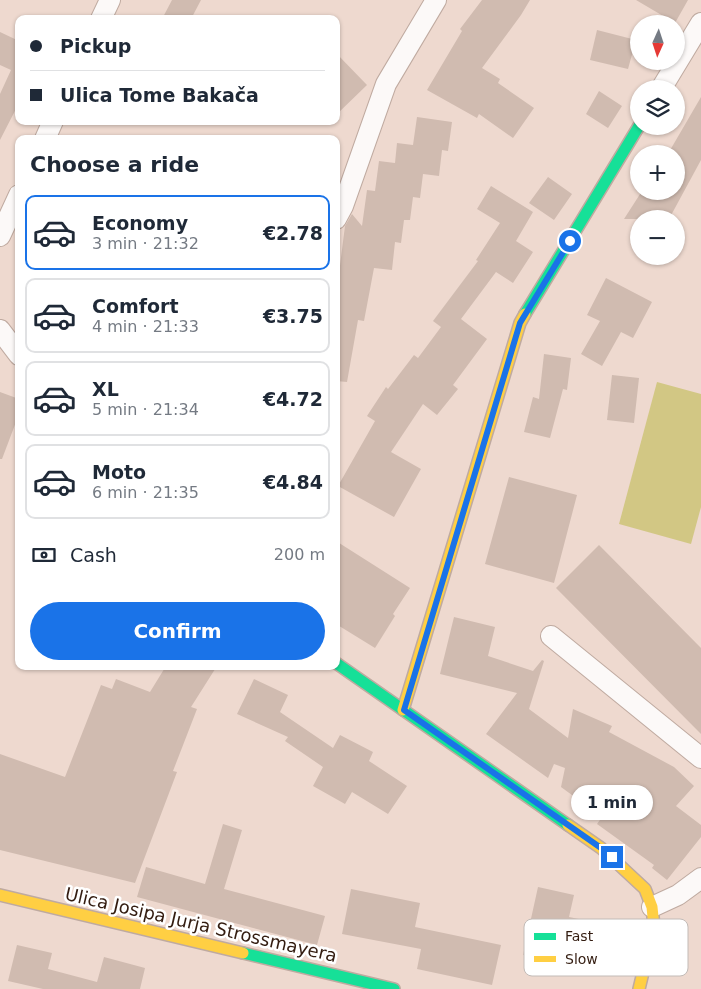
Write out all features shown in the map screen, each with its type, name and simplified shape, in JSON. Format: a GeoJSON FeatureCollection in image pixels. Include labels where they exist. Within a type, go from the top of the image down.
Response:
{"type":"FeatureCollection","features":[{"type":"Feature","properties":{"kind":"street"},"geometry":{"type":"LineString","coordinates":[[103,15],[110,0]]}},
{"type":"Feature","properties":{"kind":"street"},"geometry":{"type":"LineString","coordinates":[[340,212],[386,84],[436,0]]}},
{"type":"Feature","properties":{"kind":"street"},"geometry":{"type":"LineString","coordinates":[[667,80],[701,23]]}},
{"type":"Feature","properties":{"kind":"street"},"geometry":{"type":"LineString","coordinates":[[404,710],[520,323],[634,135]]}},
{"type":"Feature","properties":{"kind":"street"},"geometry":{"type":"LineString","coordinates":[[0,236],[15,204]]}},
{"type":"Feature","properties":{"kind":"street"},"geometry":{"type":"LineString","coordinates":[[0,330],[15,351]]}},
{"type":"Feature","properties":{"kind":"street"},"geometry":{"type":"LineString","coordinates":[[551,636],[701,758]]}},
{"type":"Feature","properties":{"kind":"street"},"geometry":{"type":"LineString","coordinates":[[340,666],[601,848],[645,889],[652,907],[653,919]]}},
{"type":"Feature","properties":{"kind":"street"},"geometry":{"type":"LineString","coordinates":[[652,907],[678,895],[701,878]]}},
{"type":"Feature","properties":{"kind":"street","name":"Ulica Josipa Jurja Strossmayera"},"geometry":{"type":"LineString","coordinates":[[0,894],[394,989]]}},
{"type":"Feature","properties":{"kind":"street"},"geometry":{"type":"LineString","coordinates":[[639,989],[642,976]]}},
{"type":"Feature","properties":{"kind":"shaded area"},"geometry":{"type":"Polygon","coordinates":[[[657,382],[701,394],[701,507],[691,544],[619,524],[657,382]]]}},
{"type":"Feature","properties":{"kind":"building"},"geometry":{"type":"Polygon","coordinates":[[[172,0],[201,0],[193,15],[164,15],[172,0]]]}},
{"type":"Feature","properties":{"kind":"building"},"geometry":{"type":"Polygon","coordinates":[[[482,0],[530,0],[482,68],[500,79],[498,83],[534,108],[513,138],[479,114],[477,118],[427,90],[462,31],[460,29],[482,0]]]}},
{"type":"Feature","properties":{"kind":"building"},"geometry":{"type":"Polygon","coordinates":[[[636,0],[688,0],[680,15],[661,15],[636,0]]]}},
{"type":"Feature","properties":{"kind":"building"},"geometry":{"type":"Polygon","coordinates":[[[597,30],[630,38],[630,62],[628,69],[590,60],[597,30]]]}},
{"type":"Feature","properties":{"kind":"building"},"geometry":{"type":"Polygon","coordinates":[[[0,32],[15,39],[15,111],[0,140],[0,94],[11,70],[0,65],[0,32]]]}},
{"type":"Feature","properties":{"kind":"building"},"geometry":{"type":"Polygon","coordinates":[[[340,57],[367,85],[340,111],[340,57]]]}},
{"type":"Feature","properties":{"kind":"building"},"geometry":{"type":"Polygon","coordinates":[[[599,91],[622,106],[608,128],[586,114],[599,91]]]}},
{"type":"Feature","properties":{"kind":"building"},"geometry":{"type":"Polygon","coordinates":[[[701,97],[701,160],[685,190],[685,145],[673,145],[679,135],[685,135],[685,124],[701,97]]]}},
{"type":"Feature","properties":{"kind":"building"},"geometry":{"type":"Polygon","coordinates":[[[417,117],[452,122],[448,151],[442,150],[439,176],[423,174],[420,198],[413,197],[410,220],[404,220],[401,243],[395,242],[392,270],[374,268],[364,321],[358,320],[347,382],[340,381],[340,265],[345,226],[352,214],[362,226],[367,190],[375,191],[379,161],[395,163],[397,143],[413,145],[417,117]]]}},
{"type":"Feature","properties":{"kind":"building"},"geometry":{"type":"Polygon","coordinates":[[[548,177],[572,194],[554,220],[529,203],[548,177]]]}},
{"type":"Feature","properties":{"kind":"building"},"geometry":{"type":"Polygon","coordinates":[[[491,186],[533,212],[516,241],[533,252],[513,283],[496,272],[461,319],[487,339],[453,385],[458,389],[437,415],[423,404],[391,452],[421,469],[394,517],[340,487],[340,482],[375,421],[367,416],[386,387],[388,389],[414,355],[418,358],[441,327],[433,321],[478,261],[476,260],[500,223],[477,209],[491,186]]]}},
{"type":"Feature","properties":{"kind":"building"},"geometry":{"type":"Polygon","coordinates":[[[636,200],[679,200],[674,210],[630,210],[630,219],[624,219],[636,200]]]}},
{"type":"Feature","properties":{"kind":"building"},"geometry":{"type":"Polygon","coordinates":[[[606,278],[652,302],[633,338],[621,332],[602,366],[581,354],[600,321],[587,315],[606,278]]]}},
{"type":"Feature","properties":{"kind":"building"},"geometry":{"type":"Polygon","coordinates":[[[544,354],[571,358],[567,390],[563,389],[550,438],[524,432],[533,397],[539,399],[544,354]]]}},
{"type":"Feature","properties":{"kind":"building"},"geometry":{"type":"Polygon","coordinates":[[[612,375],[639,378],[634,423],[607,420],[612,375]]]}},
{"type":"Feature","properties":{"kind":"building"},"geometry":{"type":"Polygon","coordinates":[[[0,392],[15,398],[15,425],[2,459],[0,459],[0,392]]]}},
{"type":"Feature","properties":{"kind":"building"},"geometry":{"type":"Polygon","coordinates":[[[509,477],[577,495],[554,583],[485,564],[509,477]]]}},
{"type":"Feature","properties":{"kind":"building"},"geometry":{"type":"Polygon","coordinates":[[[340,544],[410,588],[393,614],[395,616],[375,648],[340,626],[340,544]]]}},
{"type":"Feature","properties":{"kind":"building"},"geometry":{"type":"Polygon","coordinates":[[[599,545],[701,648],[701,734],[556,588],[599,545]]]}},
{"type":"Feature","properties":{"kind":"building"},"geometry":{"type":"Polygon","coordinates":[[[454,617],[495,627],[488,656],[533,671],[542,660],[544,661],[529,709],[568,738],[573,709],[612,726],[609,732],[674,767],[694,786],[676,806],[701,825],[701,837],[667,880],[652,868],[654,865],[597,824],[602,817],[561,787],[565,768],[554,764],[548,778],[486,734],[517,693],[440,674],[454,617]]]}},
{"type":"Feature","properties":{"kind":"building"},"geometry":{"type":"Polygon","coordinates":[[[164,670],[214,670],[191,707],[197,709],[173,771],[177,772],[135,883],[0,850],[0,754],[65,777],[101,685],[112,689],[116,679],[150,692],[164,670]]]}},
{"type":"Feature","properties":{"kind":"building"},"geometry":{"type":"Polygon","coordinates":[[[254,679],[288,695],[280,712],[333,748],[340,735],[373,752],[369,761],[407,786],[388,814],[352,792],[345,804],[313,786],[323,767],[285,741],[288,737],[237,714],[254,679]]]}},
{"type":"Feature","properties":{"kind":"building"},"geometry":{"type":"Polygon","coordinates":[[[223,824],[242,830],[224,889],[325,916],[317,945],[137,897],[146,867],[205,884],[223,824]]]}},
{"type":"Feature","properties":{"kind":"building"},"geometry":{"type":"Polygon","coordinates":[[[538,887],[574,895],[569,917],[579,919],[531,919],[538,887]]]}},
{"type":"Feature","properties":{"kind":"building"},"geometry":{"type":"Polygon","coordinates":[[[351,889],[420,903],[415,927],[501,945],[492,985],[417,969],[421,949],[342,934],[351,889]]]}},
{"type":"Feature","properties":{"kind":"building"},"geometry":{"type":"Polygon","coordinates":[[[17,945],[52,953],[48,969],[97,982],[104,957],[145,968],[140,989],[43,989],[8,981],[17,945]]]}},
{"type":"Feature","properties":{"kind":"traffic: fast"},"geometry":{"type":"LineString","coordinates":[[525,314],[634,135]]}},
{"type":"Feature","properties":{"kind":"traffic: fast"},"geometry":{"type":"LineString","coordinates":[[340,666],[568,825]]}},
{"type":"Feature","properties":{"kind":"traffic: fast"},"geometry":{"type":"LineString","coordinates":[[243,953],[394,989]]}},
{"type":"Feature","properties":{"kind":"traffic: slow"},"geometry":{"type":"LineString","coordinates":[[403,710],[520,323],[525,314]]}},
{"type":"Feature","properties":{"kind":"traffic: slow"},"geometry":{"type":"LineString","coordinates":[[568,825],[601,848],[645,889],[652,907],[653,919]]}},
{"type":"Feature","properties":{"kind":"traffic: slow"},"geometry":{"type":"LineString","coordinates":[[0,895],[243,953]]}},
{"type":"Feature","properties":{"kind":"traffic: slow"},"geometry":{"type":"LineString","coordinates":[[639,989],[642,976]]}},
{"type":"Feature","properties":{"kind":"route"},"geometry":{"type":"LineString","coordinates":[[570,241],[520,323],[404,710],[612,857]]}}]}
